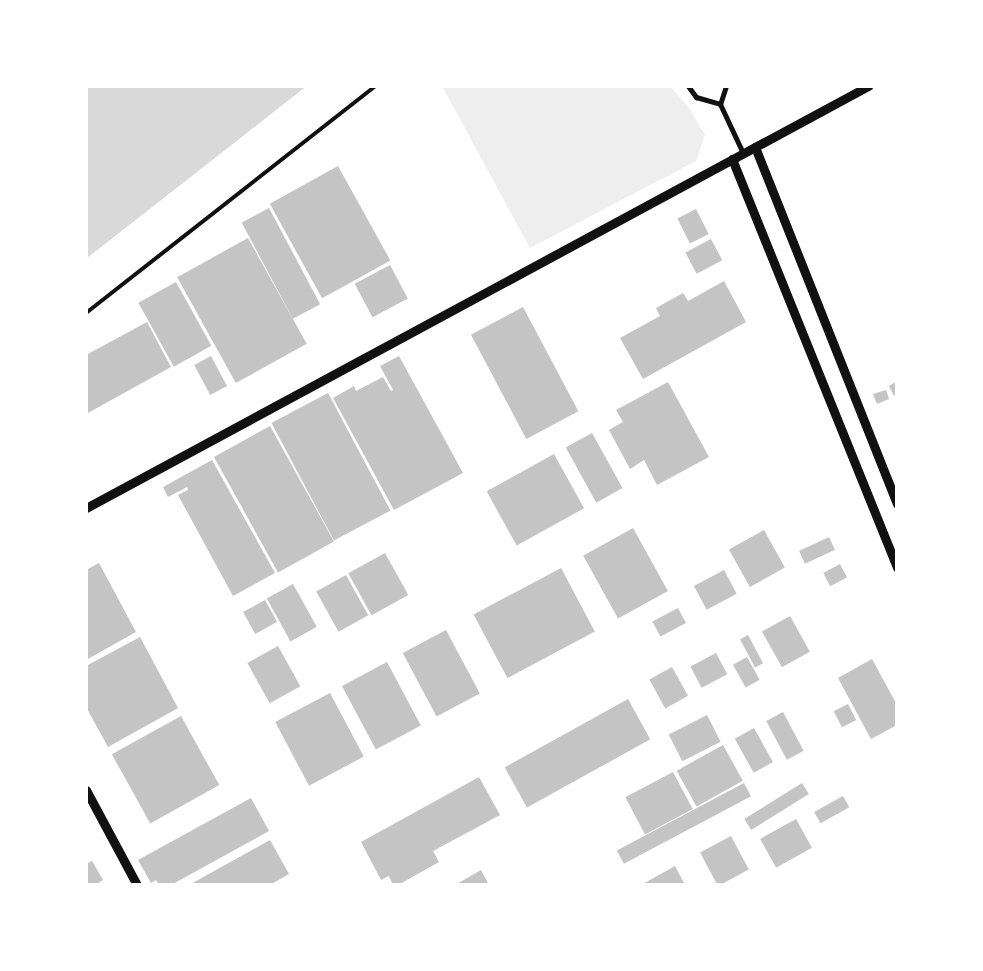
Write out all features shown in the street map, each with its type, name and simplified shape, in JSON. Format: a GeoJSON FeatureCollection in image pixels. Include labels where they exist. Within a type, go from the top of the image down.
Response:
{"type":"FeatureCollection","features":[{"type":"Feature","properties":{"kind":"street"},"geometry":{"type":"LineString","coordinates":[[688,86],[696,97],[720,104]]}},
{"type":"Feature","properties":{"kind":"street"},"geometry":{"type":"LineString","coordinates":[[726,86],[720,104],[744,153]]}},
{"type":"Feature","properties":{"kind":"street"},"geometry":{"type":"LineString","coordinates":[[86,508],[868,86]]}},
{"type":"Feature","properties":{"kind":"street"},"geometry":{"type":"LineString","coordinates":[[755,147],[897,504]]}},
{"type":"Feature","properties":{"kind":"street"},"geometry":{"type":"LineString","coordinates":[[732,159],[897,568]]}},
{"type":"Feature","properties":{"kind":"street"},"geometry":{"type":"LineString","coordinates":[[86,790],[137,885]]}},
{"type":"Feature","properties":{"kind":"lane"},"geometry":{"type":"LineString","coordinates":[[86,313],[375,86]]}},
{"type":"Feature","properties":{"kind":"shaded area"},"geometry":{"type":"Polygon","coordinates":[[[86,86],[307,86],[86,259],[86,86]]]}},
{"type":"Feature","properties":{"kind":"shaded area"},"geometry":{"type":"Polygon","coordinates":[[[442,86],[670,86],[689,108],[705,135],[696,161],[530,248],[442,86]]]}},
{"type":"Feature","properties":{"kind":"pier"},"geometry":{"type":"Polygon","coordinates":[[[307,86],[309,88],[86,261],[86,259],[307,86]]]}},
{"type":"Feature","properties":{"kind":"building"},"geometry":{"type":"Polygon","coordinates":[[[338,166],[390,260],[322,298],[270,204],[338,166]]]}},
{"type":"Feature","properties":{"kind":"building"},"geometry":{"type":"Polygon","coordinates":[[[269,208],[320,304],[293,319],[242,223],[269,208]]]}},
{"type":"Feature","properties":{"kind":"building"},"geometry":{"type":"Polygon","coordinates":[[[696,209],[709,234],[690,243],[677,219],[696,209]]]}},
{"type":"Feature","properties":{"kind":"building"},"geometry":{"type":"Polygon","coordinates":[[[248,238],[307,344],[236,383],[177,277],[248,238]]]}},
{"type":"Feature","properties":{"kind":"building"},"geometry":{"type":"Polygon","coordinates":[[[711,239],[722,260],[697,274],[685,253],[711,239]]]}},
{"type":"Feature","properties":{"kind":"building"},"geometry":{"type":"Polygon","coordinates":[[[390,265],[408,299],[373,317],[355,284],[390,265]]]}},
{"type":"Feature","properties":{"kind":"building"},"geometry":{"type":"Polygon","coordinates":[[[724,281],[746,322],[643,379],[620,338],[660,316],[656,308],[683,293],[688,301],[724,281]]]}},
{"type":"Feature","properties":{"kind":"building"},"geometry":{"type":"Polygon","coordinates":[[[176,282],[211,346],[174,367],[138,303],[176,282]]]}},
{"type":"Feature","properties":{"kind":"building"},"geometry":{"type":"Polygon","coordinates":[[[523,307],[578,411],[526,439],[471,335],[523,307]]]}},
{"type":"Feature","properties":{"kind":"building"},"geometry":{"type":"Polygon","coordinates":[[[147,322],[171,367],[86,414],[86,355],[147,322]]]}},
{"type":"Feature","properties":{"kind":"building"},"geometry":{"type":"Polygon","coordinates":[[[211,356],[227,386],[210,395],[194,365],[211,356]]]}},
{"type":"Feature","properties":{"kind":"building"},"geometry":{"type":"Polygon","coordinates":[[[399,356],[463,473],[394,510],[333,398],[354,386],[356,391],[383,377],[391,391],[393,390],[380,366],[399,356]]]}},
{"type":"Feature","properties":{"kind":"building"},"geometry":{"type":"Polygon","coordinates":[[[897,381],[897,394],[894,396],[889,386],[897,381]]]}},
{"type":"Feature","properties":{"kind":"building"},"geometry":{"type":"Polygon","coordinates":[[[668,382],[709,457],[657,485],[644,460],[630,469],[609,430],[623,422],[616,410],[668,382]]]}},
{"type":"Feature","properties":{"kind":"building"},"geometry":{"type":"Polygon","coordinates":[[[886,390],[889,399],[877,404],[873,394],[886,390]]]}},
{"type":"Feature","properties":{"kind":"building"},"geometry":{"type":"Polygon","coordinates":[[[328,393],[390,510],[334,540],[271,423],[328,393]]]}},
{"type":"Feature","properties":{"kind":"building"},"geometry":{"type":"Polygon","coordinates":[[[270,426],[334,541],[278,572],[214,457],[270,426]]]}},
{"type":"Feature","properties":{"kind":"building"},"geometry":{"type":"Polygon","coordinates":[[[592,433],[623,488],[596,503],[566,448],[592,433]]]}},
{"type":"Feature","properties":{"kind":"building"},"geometry":{"type":"Polygon","coordinates":[[[554,454],[584,508],[517,546],[487,491],[554,454]]]}},
{"type":"Feature","properties":{"kind":"building"},"geometry":{"type":"Polygon","coordinates":[[[212,460],[275,573],[233,596],[178,495],[188,490],[187,487],[168,497],[163,487],[212,460]]]}},
{"type":"Feature","properties":{"kind":"building"},"geometry":{"type":"Polygon","coordinates":[[[633,528],[668,591],[618,619],[583,556],[633,528]]]}},
{"type":"Feature","properties":{"kind":"building"},"geometry":{"type":"Polygon","coordinates":[[[764,530],[785,568],[750,587],[729,549],[764,530]]]}},
{"type":"Feature","properties":{"kind":"building"},"geometry":{"type":"Polygon","coordinates":[[[829,537],[835,550],[805,564],[799,551],[829,537]]]}},
{"type":"Feature","properties":{"kind":"building"},"geometry":{"type":"Polygon","coordinates":[[[385,553],[408,595],[372,615],[348,573],[385,553]]]}},
{"type":"Feature","properties":{"kind":"building"},"geometry":{"type":"Polygon","coordinates":[[[99,563],[136,632],[86,660],[86,570],[99,563]]]}},
{"type":"Feature","properties":{"kind":"building"},"geometry":{"type":"Polygon","coordinates":[[[840,564],[847,577],[830,586],[823,573],[840,564]]]}},
{"type":"Feature","properties":{"kind":"building"},"geometry":{"type":"Polygon","coordinates":[[[561,568],[595,632],[507,678],[474,614],[561,568]]]}},
{"type":"Feature","properties":{"kind":"building"},"geometry":{"type":"Polygon","coordinates":[[[724,570],[737,594],[707,610],[694,586],[724,570]]]}},
{"type":"Feature","properties":{"kind":"building"},"geometry":{"type":"Polygon","coordinates":[[[346,575],[368,615],[339,632],[316,591],[346,575]]]}},
{"type":"Feature","properties":{"kind":"building"},"geometry":{"type":"Polygon","coordinates":[[[293,584],[317,627],[291,641],[267,599],[293,584]]]}},
{"type":"Feature","properties":{"kind":"building"},"geometry":{"type":"Polygon","coordinates":[[[265,600],[277,622],[255,634],[243,612],[265,600]]]}},
{"type":"Feature","properties":{"kind":"building"},"geometry":{"type":"Polygon","coordinates":[[[678,608],[686,623],[660,637],[652,622],[678,608]]]}},
{"type":"Feature","properties":{"kind":"building"},"geometry":{"type":"Polygon","coordinates":[[[790,616],[810,652],[782,667],[762,632],[790,616]]]}},
{"type":"Feature","properties":{"kind":"building"},"geometry":{"type":"Polygon","coordinates":[[[446,630],[480,694],[437,717],[403,653],[446,630]]]}},
{"type":"Feature","properties":{"kind":"building"},"geometry":{"type":"Polygon","coordinates":[[[748,635],[763,663],[755,667],[740,639],[748,635]]]}},
{"type":"Feature","properties":{"kind":"building"},"geometry":{"type":"Polygon","coordinates":[[[140,637],[178,708],[108,747],[86,707],[86,666],[140,637]]]}},
{"type":"Feature","properties":{"kind":"building"},"geometry":{"type":"Polygon","coordinates":[[[278,646],[300,686],[270,703],[247,663],[278,646]]]}},
{"type":"Feature","properties":{"kind":"building"},"geometry":{"type":"Polygon","coordinates":[[[716,653],[727,674],[702,688],[690,667],[716,653]]]}},
{"type":"Feature","properties":{"kind":"building"},"geometry":{"type":"Polygon","coordinates":[[[747,657],[760,680],[746,687],[733,665],[747,657]]]}},
{"type":"Feature","properties":{"kind":"building"},"geometry":{"type":"Polygon","coordinates":[[[872,659],[897,705],[897,725],[871,739],[838,678],[872,659]]]}},
{"type":"Feature","properties":{"kind":"building"},"geometry":{"type":"Polygon","coordinates":[[[387,662],[421,726],[376,750],[342,686],[387,662]]]}},
{"type":"Feature","properties":{"kind":"building"},"geometry":{"type":"Polygon","coordinates":[[[672,667],[688,696],[665,708],[649,680],[672,667]]]}},
{"type":"Feature","properties":{"kind":"building"},"geometry":{"type":"Polygon","coordinates":[[[330,693],[364,757],[309,786],[275,722],[330,693]]]}},
{"type":"Feature","properties":{"kind":"building"},"geometry":{"type":"Polygon","coordinates":[[[628,699],[650,739],[527,808],[505,767],[628,699]]]}},
{"type":"Feature","properties":{"kind":"building"},"geometry":{"type":"Polygon","coordinates":[[[848,704],[856,720],[842,727],[834,711],[848,704]]]}},
{"type":"Feature","properties":{"kind":"building"},"geometry":{"type":"Polygon","coordinates":[[[783,712],[804,751],[787,760],[766,721],[783,712]]]}},
{"type":"Feature","properties":{"kind":"building"},"geometry":{"type":"Polygon","coordinates":[[[707,715],[721,742],[682,761],[669,735],[707,715]]]}},
{"type":"Feature","properties":{"kind":"building"},"geometry":{"type":"Polygon","coordinates":[[[181,716],[219,785],[150,823],[112,754],[181,716]]]}},
{"type":"Feature","properties":{"kind":"building"},"geometry":{"type":"Polygon","coordinates":[[[754,728],[773,762],[754,773],[735,739],[754,728]]]}},
{"type":"Feature","properties":{"kind":"building"},"geometry":{"type":"Polygon","coordinates":[[[723,745],[743,781],[697,807],[677,771],[723,745]]]}},
{"type":"Feature","properties":{"kind":"building"},"geometry":{"type":"Polygon","coordinates":[[[673,772],[693,809],[645,834],[625,797],[673,772]]]}},
{"type":"Feature","properties":{"kind":"building"},"geometry":{"type":"Polygon","coordinates":[[[479,777],[500,815],[433,851],[439,862],[398,885],[393,885],[389,876],[381,880],[361,842],[479,777]]]}},
{"type":"Feature","properties":{"kind":"building"},"geometry":{"type":"Polygon","coordinates":[[[744,783],[751,796],[624,864],[617,851],[744,783]]]}},
{"type":"Feature","properties":{"kind":"building"},"geometry":{"type":"Polygon","coordinates":[[[802,783],[809,794],[751,830],[744,819],[802,783]]]}},
{"type":"Feature","properties":{"kind":"building"},"geometry":{"type":"Polygon","coordinates":[[[843,796],[849,807],[820,823],[814,812],[843,796]]]}},
{"type":"Feature","properties":{"kind":"building"},"geometry":{"type":"Polygon","coordinates":[[[251,798],[269,831],[171,885],[159,885],[156,880],[151,883],[138,860],[251,798]]]}},
{"type":"Feature","properties":{"kind":"building"},"geometry":{"type":"Polygon","coordinates":[[[796,819],[812,848],[776,868],[760,839],[796,819]]]}},
{"type":"Feature","properties":{"kind":"building"},"geometry":{"type":"Polygon","coordinates":[[[731,836],[749,870],[717,885],[700,852],[731,836]]]}},
{"type":"Feature","properties":{"kind":"building"},"geometry":{"type":"Polygon","coordinates":[[[270,840],[289,874],[270,885],[189,885],[270,840]]]}},
{"type":"Feature","properties":{"kind":"building"},"geometry":{"type":"Polygon","coordinates":[[[92,861],[103,880],[95,885],[86,885],[86,864],[92,861]]]}},
{"type":"Feature","properties":{"kind":"building"},"geometry":{"type":"Polygon","coordinates":[[[675,866],[685,885],[641,885],[675,866]]]}},
{"type":"Feature","properties":{"kind":"building"},"geometry":{"type":"Polygon","coordinates":[[[481,870],[489,885],[455,885],[481,870]]]}}]}
